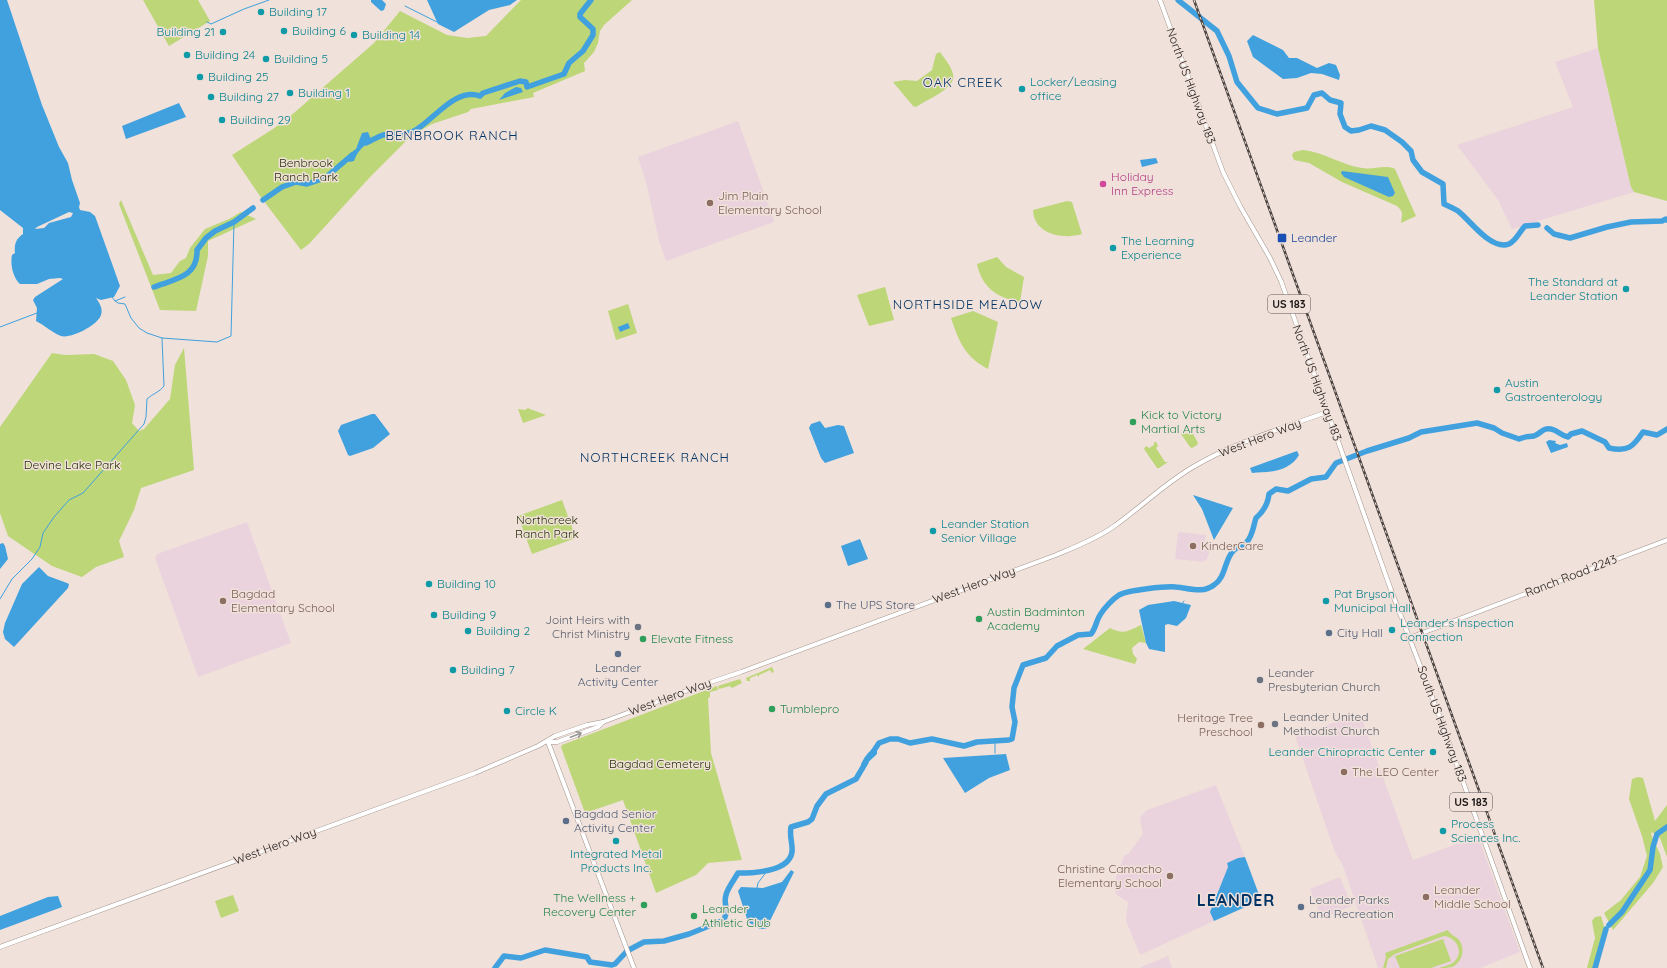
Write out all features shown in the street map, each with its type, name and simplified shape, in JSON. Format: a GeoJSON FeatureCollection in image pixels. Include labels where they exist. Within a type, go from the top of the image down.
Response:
{"type":"FeatureCollection","features":[{"type":"Feature","properties":{"kind":"main road","name":"North US Highway 183"},"geometry":{"type":"LineString","coordinates":[[1160,0],[1218,162],[1240,206],[1276,269],[1409,638]]}},
{"type":"Feature","properties":{"kind":"main road","name":"West Hero Way"},"geometry":{"type":"LineString","coordinates":[[0,947],[439,787],[548,742],[555,736],[587,724],[603,722],[702,685],[742,672],[1081,545],[1112,527],[1167,484],[1208,458],[1327,412]]}},
{"type":"Feature","properties":{"kind":"main road","name":"Ranch Road 2243"},"geometry":{"type":"LineString","coordinates":[[1409,638],[1667,540]]}},
{"type":"Feature","properties":{"kind":"main road","name":"South US Highway 183"},"geometry":{"type":"LineString","coordinates":[[1409,638],[1437,708],[1530,968]]}},
{"type":"Feature","properties":{"kind":"main road"},"geometry":{"type":"LineString","coordinates":[[548,742],[634,968]]}},
{"type":"Feature","properties":{"kind":"shaded area"},"geometry":{"type":"Polygon","coordinates":[[[1598,48],[1631,187],[1634,192],[1512,229],[1498,200],[1457,145],[1573,107],[1555,62],[1598,48]]]}},
{"type":"Feature","properties":{"kind":"shaded area","name":"Jim Plain Elementary School"},"geometry":{"type":"Polygon","coordinates":[[[738,121],[774,222],[666,261],[659,241],[647,186],[638,157],[738,121]]]}},
{"type":"Feature","properties":{"kind":"shaded area","name":"Bagdad Elementary School"},"geometry":{"type":"Polygon","coordinates":[[[247,522],[291,643],[198,677],[155,558],[157,554],[247,522]]]}},
{"type":"Feature","properties":{"kind":"shaded area","name":"KinderCare"},"geometry":{"type":"Polygon","coordinates":[[[1178,533],[1206,535],[1205,540],[1210,544],[1210,551],[1206,561],[1175,559],[1178,533]]]}},
{"type":"Feature","properties":{"kind":"shaded area","name":"Leander Middle School"},"geometry":{"type":"Polygon","coordinates":[[[1360,714],[1413,860],[1478,836],[1520,952],[1480,968],[1378,968],[1343,866],[1334,850],[1295,736],[1360,714]]]}},
{"type":"Feature","properties":{"kind":"shaded area","name":"Christine Camacho Elementary School"},"geometry":{"type":"Polygon","coordinates":[[[1216,785],[1245,857],[1227,863],[1228,867],[1210,912],[1214,921],[1140,955],[1126,921],[1128,902],[1117,895],[1113,885],[1124,856],[1129,853],[1143,834],[1140,820],[1141,816],[1147,810],[1216,785]]]}},
{"type":"Feature","properties":{"kind":"shaded area"},"geometry":{"type":"Polygon","coordinates":[[[1340,877],[1352,906],[1322,918],[1310,889],[1340,877]]]}},
{"type":"Feature","properties":{"kind":"shaded area"},"geometry":{"type":"Polygon","coordinates":[[[1168,956],[1172,968],[1141,968],[1141,967],[1168,956]]]}},
{"type":"Feature","properties":{"kind":"green space"},"geometry":{"type":"Polygon","coordinates":[[[143,0],[198,0],[210,21],[169,46],[143,0]]]}},
{"type":"Feature","properties":{"kind":"green space","name":"Benbrook Ranch Park"},"geometry":{"type":"Polygon","coordinates":[[[521,0],[632,0],[604,25],[600,31],[598,43],[594,52],[584,63],[585,71],[533,93],[534,97],[471,109],[468,112],[432,124],[411,136],[371,176],[309,244],[301,250],[260,196],[232,155],[287,119],[374,43],[400,11],[447,35],[467,38],[486,36],[521,0]]]}},
{"type":"Feature","properties":{"kind":"green space"},"geometry":{"type":"Polygon","coordinates":[[[1594,0],[1667,0],[1667,201],[1634,192],[1631,187],[1598,48],[1594,0]]]}},
{"type":"Feature","properties":{"kind":"green space"},"geometry":{"type":"Polygon","coordinates":[[[940,52],[951,68],[953,79],[946,89],[916,107],[913,106],[893,82],[905,80],[917,81],[932,70],[936,54],[940,52]]]}},
{"type":"Feature","properties":{"kind":"green space"},"geometry":{"type":"Polygon","coordinates":[[[1303,150],[1318,153],[1354,166],[1366,168],[1389,167],[1395,169],[1416,216],[1401,223],[1402,212],[1397,206],[1342,182],[1309,163],[1294,160],[1292,155],[1294,152],[1303,150]]]}},
{"type":"Feature","properties":{"kind":"green space"},"geometry":{"type":"Polygon","coordinates":[[[121,200],[153,275],[171,273],[180,261],[186,258],[190,248],[205,229],[229,219],[241,212],[256,219],[208,241],[208,256],[196,311],[160,310],[119,204],[121,200]]]}},
{"type":"Feature","properties":{"kind":"green space"},"geometry":{"type":"Polygon","coordinates":[[[1067,201],[1072,202],[1082,234],[1074,236],[1058,235],[1044,230],[1038,225],[1033,210],[1067,201]]]}},
{"type":"Feature","properties":{"kind":"green space"},"geometry":{"type":"Polygon","coordinates":[[[997,257],[1006,267],[1024,277],[1020,302],[998,295],[987,286],[983,280],[977,264],[997,257]]]}},
{"type":"Feature","properties":{"kind":"green space"},"geometry":{"type":"Polygon","coordinates":[[[885,287],[894,320],[869,326],[857,295],[885,287]]]}},
{"type":"Feature","properties":{"kind":"green space"},"geometry":{"type":"Polygon","coordinates":[[[628,304],[637,333],[616,340],[608,311],[628,304]]]}},
{"type":"Feature","properties":{"kind":"green space"},"geometry":{"type":"Polygon","coordinates":[[[973,311],[998,322],[988,369],[968,354],[960,342],[951,318],[973,311]]]}},
{"type":"Feature","properties":{"kind":"green space","name":"Devine Lake Park"},"geometry":{"type":"Polygon","coordinates":[[[184,348],[194,470],[141,488],[134,510],[119,541],[124,557],[96,567],[82,577],[52,566],[8,536],[0,513],[0,427],[52,353],[65,355],[94,354],[113,361],[126,380],[135,405],[132,423],[139,431],[144,429],[170,399],[175,365],[184,348]]]}},
{"type":"Feature","properties":{"kind":"green space"},"geometry":{"type":"Polygon","coordinates":[[[528,408],[546,415],[523,423],[518,409],[525,410],[528,408]]]}},
{"type":"Feature","properties":{"kind":"green space"},"geometry":{"type":"Polygon","coordinates":[[[1189,430],[1191,430],[1198,443],[1192,448],[1181,434],[1183,432],[1184,434],[1190,433],[1189,430]]]}},
{"type":"Feature","properties":{"kind":"green space"},"geometry":{"type":"Polygon","coordinates":[[[1154,442],[1156,442],[1158,446],[1156,448],[1165,462],[1168,462],[1159,468],[1157,468],[1144,449],[1146,446],[1149,448],[1154,445],[1154,442]]]}},
{"type":"Feature","properties":{"kind":"green space","name":"Northcreek Ranch Park"},"geometry":{"type":"Polygon","coordinates":[[[562,500],[576,538],[532,554],[518,516],[562,500]]]}},
{"type":"Feature","properties":{"kind":"green space"},"geometry":{"type":"Polygon","coordinates":[[[1141,625],[1146,643],[1139,642],[1132,648],[1133,654],[1137,659],[1135,664],[1083,649],[1110,628],[1123,632],[1141,625]]]}},
{"type":"Feature","properties":{"kind":"green space"},"geometry":{"type":"Polygon","coordinates":[[[772,667],[774,672],[772,673],[770,670],[759,675],[759,677],[757,675],[750,678],[750,681],[747,681],[746,678],[772,667]]]}},
{"type":"Feature","properties":{"kind":"green space"},"geometry":{"type":"Polygon","coordinates":[[[740,679],[742,683],[732,688],[730,686],[719,689],[718,686],[740,679]]]}},
{"type":"Feature","properties":{"kind":"green space","name":"Bagdad Cemetery"},"geometry":{"type":"Polygon","coordinates":[[[717,686],[718,690],[710,692],[710,697],[708,698],[711,753],[742,860],[708,863],[696,875],[656,893],[623,800],[585,813],[561,747],[562,745],[717,686]]]}},
{"type":"Feature","properties":{"kind":"green space"},"geometry":{"type":"Polygon","coordinates":[[[1638,777],[1643,778],[1655,821],[1667,805],[1667,857],[1660,838],[1652,832],[1651,834],[1660,854],[1663,867],[1653,883],[1613,930],[1604,913],[1621,900],[1640,877],[1647,856],[1642,836],[1629,799],[1632,779],[1638,777]]]}},
{"type":"Feature","properties":{"kind":"green space"},"geometry":{"type":"Polygon","coordinates":[[[233,895],[239,911],[221,918],[215,901],[233,895]]]}},
{"type":"Feature","properties":{"kind":"green space"},"geometry":{"type":"Polygon","coordinates":[[[1601,916],[1606,933],[1598,968],[1587,968],[1595,938],[1592,921],[1595,917],[1601,916]]]}},
{"type":"Feature","properties":{"kind":"green space"},"geometry":{"type":"Polygon","coordinates":[[[1448,930],[1459,940],[1462,947],[1462,955],[1460,959],[1452,967],[1439,968],[1454,962],[1459,954],[1458,946],[1455,942],[1444,936],[1395,954],[1388,959],[1386,968],[1383,968],[1386,957],[1385,953],[1448,930]]]}},
{"type":"Feature","properties":{"kind":"green space"},"geometry":{"type":"Polygon","coordinates":[[[1443,939],[1451,961],[1431,968],[1400,968],[1395,956],[1443,939]]]}},
{"type":"Feature","properties":{"kind":"water"},"geometry":{"type":"Polygon","coordinates":[[[0,0],[7,0],[42,105],[59,147],[68,163],[80,203],[80,210],[90,212],[95,216],[120,286],[114,297],[101,300],[96,298],[102,310],[99,319],[95,323],[77,333],[61,336],[36,321],[37,308],[33,300],[35,297],[63,279],[49,279],[37,284],[20,284],[13,271],[11,259],[12,255],[15,253],[16,242],[23,234],[23,228],[0,210],[0,0]],[[69,212],[35,229],[44,228],[49,223],[71,217],[73,213],[69,212]]]}},
{"type":"Feature","properties":{"kind":"water"},"geometry":{"type":"Polygon","coordinates":[[[371,0],[382,0],[386,4],[384,10],[381,11],[371,2],[371,0]]]}},
{"type":"Feature","properties":{"kind":"water"},"geometry":{"type":"Polygon","coordinates":[[[427,0],[517,0],[510,5],[489,10],[454,32],[438,24],[427,0]]]}},
{"type":"Feature","properties":{"kind":"water"},"geometry":{"type":"Polygon","coordinates":[[[1253,35],[1283,50],[1289,58],[1297,58],[1317,68],[1329,63],[1336,65],[1340,75],[1339,80],[1322,74],[1311,73],[1297,78],[1283,79],[1253,57],[1247,41],[1253,35]]]}},
{"type":"Feature","properties":{"kind":"water"},"geometry":{"type":"Polygon","coordinates":[[[516,87],[521,88],[523,92],[499,100],[505,93],[516,87]]]}},
{"type":"Feature","properties":{"kind":"water"},"geometry":{"type":"Polygon","coordinates":[[[179,103],[186,117],[126,139],[122,126],[179,103]]]}},
{"type":"Feature","properties":{"kind":"water"},"geometry":{"type":"Polygon","coordinates":[[[368,132],[372,142],[365,145],[360,150],[354,161],[349,162],[349,157],[356,149],[362,133],[368,132]]]}},
{"type":"Feature","properties":{"kind":"water"},"geometry":{"type":"Polygon","coordinates":[[[1156,158],[1158,163],[1142,167],[1140,160],[1156,158]]]}},
{"type":"Feature","properties":{"kind":"water"},"geometry":{"type":"Polygon","coordinates":[[[1342,171],[1388,177],[1395,193],[1393,196],[1389,197],[1344,177],[1341,173],[1342,171]]]}},
{"type":"Feature","properties":{"kind":"water"},"geometry":{"type":"Polygon","coordinates":[[[628,323],[630,328],[620,332],[618,327],[628,323]]]}},
{"type":"Feature","properties":{"kind":"water"},"geometry":{"type":"Polygon","coordinates":[[[375,414],[390,434],[373,448],[350,456],[348,455],[338,431],[341,425],[375,414]]]}},
{"type":"Feature","properties":{"kind":"water"},"geometry":{"type":"Polygon","coordinates":[[[820,421],[825,428],[838,425],[844,426],[854,453],[825,463],[821,458],[809,428],[811,424],[820,421]]]}},
{"type":"Feature","properties":{"kind":"water"},"geometry":{"type":"Polygon","coordinates":[[[1549,440],[1556,441],[1555,443],[1560,445],[1567,443],[1568,447],[1551,453],[1546,442],[1549,440]]]}},
{"type":"Feature","properties":{"kind":"water"},"geometry":{"type":"Polygon","coordinates":[[[1297,451],[1299,455],[1295,461],[1284,468],[1252,473],[1250,468],[1297,451]]]}},
{"type":"Feature","properties":{"kind":"water"},"geometry":{"type":"Polygon","coordinates":[[[1193,495],[1233,508],[1214,540],[1202,509],[1193,495]]]}},
{"type":"Feature","properties":{"kind":"water"},"geometry":{"type":"Polygon","coordinates":[[[860,539],[868,559],[848,566],[841,546],[860,539]]]}},
{"type":"Feature","properties":{"kind":"water"},"geometry":{"type":"Polygon","coordinates":[[[3,543],[8,559],[0,569],[0,544],[3,543]]]}},
{"type":"Feature","properties":{"kind":"water"},"geometry":{"type":"Polygon","coordinates":[[[39,567],[48,576],[69,584],[68,588],[14,647],[5,639],[3,632],[5,623],[22,584],[39,567]]]}},
{"type":"Feature","properties":{"kind":"water"},"geometry":{"type":"Polygon","coordinates":[[[1174,601],[1191,605],[1186,618],[1177,626],[1168,624],[1165,625],[1165,652],[1149,649],[1146,643],[1139,610],[1148,605],[1174,601]]]}},
{"type":"Feature","properties":{"kind":"water"},"geometry":{"type":"Polygon","coordinates":[[[875,748],[877,754],[862,768],[861,764],[865,757],[875,748]]]}},
{"type":"Feature","properties":{"kind":"water"},"geometry":{"type":"Polygon","coordinates":[[[1006,754],[1010,770],[989,778],[965,793],[943,758],[1006,754]]]}},
{"type":"Feature","properties":{"kind":"water"},"geometry":{"type":"Polygon","coordinates":[[[1245,857],[1261,900],[1214,921],[1210,912],[1228,867],[1227,863],[1238,858],[1245,857]]]}},
{"type":"Feature","properties":{"kind":"water"},"geometry":{"type":"Polygon","coordinates":[[[791,870],[794,872],[766,929],[760,929],[748,922],[738,891],[741,887],[763,888],[782,882],[791,870]]]}},
{"type":"Feature","properties":{"kind":"water"},"geometry":{"type":"Polygon","coordinates":[[[58,896],[62,907],[0,930],[0,916],[48,897],[58,896]]]}},
{"type":"Feature","properties":{"kind":"waterway"},"geometry":{"type":"LineString","coordinates":[[207,22],[211,24],[244,9],[269,0]]}},
{"type":"Feature","properties":{"kind":"waterway"},"geometry":{"type":"LineString","coordinates":[[366,143],[383,135],[414,131],[453,100],[462,96],[480,96],[483,93],[520,81],[526,82],[527,87],[564,74],[569,63],[583,51],[593,35],[593,29],[580,17],[580,14],[591,0]]}},
{"type":"Feature","properties":{"kind":"waterway"},"geometry":{"type":"LineString","coordinates":[[1178,0],[1217,31],[1229,56],[1237,82],[1258,108],[1277,114],[1307,108],[1314,95],[1322,93],[1330,100],[1341,103],[1340,114],[1345,127],[1351,131],[1371,126],[1385,130],[1402,142],[1411,151],[1413,160],[1422,172],[1443,184],[1444,204],[1458,211],[1488,239],[1502,245],[1509,244],[1516,238],[1525,226],[1538,225]]}},
{"type":"Feature","properties":{"kind":"waterway"},"geometry":{"type":"LineString","coordinates":[[405,6],[437,22]]}},
{"type":"Feature","properties":{"kind":"waterway"},"geometry":{"type":"LineString","coordinates":[[263,200],[282,187],[296,182],[307,184],[325,178],[352,155]]}},
{"type":"Feature","properties":{"kind":"waterway"},"geometry":{"type":"LineString","coordinates":[[154,287],[184,276],[194,266],[197,250],[206,238],[215,231],[234,222],[253,208]]}},
{"type":"Feature","properties":{"kind":"waterway"},"geometry":{"type":"LineString","coordinates":[[1547,228],[1554,234],[1570,238],[1607,227],[1631,222],[1667,220]]}},
{"type":"Feature","properties":{"kind":"waterway"},"geometry":{"type":"LineString","coordinates":[[115,301],[125,304],[131,318],[139,328],[147,333],[162,338],[217,342],[231,336],[234,222]]}},
{"type":"Feature","properties":{"kind":"waterway"},"geometry":{"type":"LineString","coordinates":[[112,297],[115,301],[125,297]]}},
{"type":"Feature","properties":{"kind":"waterway"},"geometry":{"type":"LineString","coordinates":[[0,327],[37,313]]}},
{"type":"Feature","properties":{"kind":"waterway"},"geometry":{"type":"LineString","coordinates":[[0,599],[12,579],[32,559],[40,547],[43,533],[54,517],[69,500],[83,493],[144,424],[147,399],[164,386],[162,338]]}},
{"type":"Feature","properties":{"kind":"waterway"},"geometry":{"type":"LineString","coordinates":[[871,755],[879,743],[890,739],[898,739],[910,743],[932,739],[964,746],[977,742],[1012,739],[1015,722],[1012,707],[1014,688],[1023,665],[1046,658],[1057,646],[1078,635],[1091,634],[1102,612],[1119,595],[1138,590],[1164,587],[1200,590],[1214,585],[1221,578],[1230,555],[1236,548],[1246,543],[1250,537],[1256,518],[1265,508],[1269,494],[1276,489],[1288,491],[1311,479],[1326,477],[1336,463],[1367,451],[1409,438],[1421,432],[1477,423],[1494,428],[1502,433],[1519,439],[1537,435],[1543,430],[1547,429],[1554,430],[1568,437],[1571,434],[1582,431],[1605,442],[1609,448],[1616,449],[1625,449],[1633,445],[1643,432],[1657,435],[1667,429]]}},
{"type":"Feature","properties":{"kind":"waterway"},"geometry":{"type":"LineString","coordinates":[[995,740],[995,753]]}},
{"type":"Feature","properties":{"kind":"waterway"},"geometry":{"type":"LineString","coordinates":[[495,968],[504,956],[521,958],[545,950],[587,957],[590,962],[612,965],[615,964],[627,951],[644,942],[664,941],[689,934],[724,920],[727,910],[725,905],[726,895],[738,873],[760,872],[784,864],[789,859],[792,852],[790,834],[791,827],[808,822],[812,819],[817,806],[826,794],[856,779],[866,762]]}},
{"type":"Feature","properties":{"kind":"waterway"},"geometry":{"type":"LineString","coordinates":[[1609,925],[1622,912],[1650,870],[1653,847],[1657,834],[1667,827]]}},
{"type":"Feature","properties":{"kind":"waterway"},"geometry":{"type":"LineString","coordinates":[[757,888],[758,883],[767,871]]}},
{"type":"Feature","properties":{"kind":"waterway"},"geometry":{"type":"LineString","coordinates":[[1595,968],[1606,929]]}},
{"type":"Feature","properties":{"kind":"railway"},"geometry":{"type":"LineString","coordinates":[[1194,0],[1543,968]]}},
{"type":"Feature","properties":{"kind":"place","name":"Building 17"},"geometry":{"type":"Point","coordinates":[261,12]}},
{"type":"Feature","properties":{"kind":"place","name":"Building 6"},"geometry":{"type":"Point","coordinates":[284,31]}},
{"type":"Feature","properties":{"kind":"place","name":"Building 21"},"geometry":{"type":"Point","coordinates":[223,32]}},
{"type":"Feature","properties":{"kind":"place","name":"Building 14"},"geometry":{"type":"Point","coordinates":[354,35]}},
{"type":"Feature","properties":{"kind":"place","name":"Building 24"},"geometry":{"type":"Point","coordinates":[187,55]}},
{"type":"Feature","properties":{"kind":"place","name":"Building 5"},"geometry":{"type":"Point","coordinates":[266,59]}},
{"type":"Feature","properties":{"kind":"place","name":"Building 25"},"geometry":{"type":"Point","coordinates":[200,77]}},
{"type":"Feature","properties":{"kind":"place","name":"Locker/Leasing office"},"geometry":{"type":"Point","coordinates":[1022,89]}},
{"type":"Feature","properties":{"kind":"place","name":"Building 1"},"geometry":{"type":"Point","coordinates":[290,93]}},
{"type":"Feature","properties":{"kind":"place","name":"Building 27"},"geometry":{"type":"Point","coordinates":[211,97]}},
{"type":"Feature","properties":{"kind":"place","name":"Building 29"},"geometry":{"type":"Point","coordinates":[222,120]}},
{"type":"Feature","properties":{"kind":"place","name":"Holiday Inn Express"},"geometry":{"type":"Point","coordinates":[1103,184]}},
{"type":"Feature","properties":{"kind":"place","name":"Jim Plain Elementary School"},"geometry":{"type":"Point","coordinates":[710,203]}},
{"type":"Feature","properties":{"kind":"place","name":"Leander"},"geometry":{"type":"Point","coordinates":[1282,238]}},
{"type":"Feature","properties":{"kind":"place","name":"The Learning Experience"},"geometry":{"type":"Point","coordinates":[1113,248]}},
{"type":"Feature","properties":{"kind":"place","name":"The Standard at Leander Station"},"geometry":{"type":"Point","coordinates":[1626,289]}},
{"type":"Feature","properties":{"kind":"place","name":"Austin Gastroenterology"},"geometry":{"type":"Point","coordinates":[1497,390]}},
{"type":"Feature","properties":{"kind":"place","name":"Kick to Victory Martial Arts"},"geometry":{"type":"Point","coordinates":[1133,422]}},
{"type":"Feature","properties":{"kind":"place","name":"Leander Station Senior Village"},"geometry":{"type":"Point","coordinates":[933,531]}},
{"type":"Feature","properties":{"kind":"place","name":"KinderCare"},"geometry":{"type":"Point","coordinates":[1193,546]}},
{"type":"Feature","properties":{"kind":"place","name":"Building 10"},"geometry":{"type":"Point","coordinates":[429,584]}},
{"type":"Feature","properties":{"kind":"place","name":"Bagdad Elementary School"},"geometry":{"type":"Point","coordinates":[223,601]}},
{"type":"Feature","properties":{"kind":"place","name":"Pat Bryson Municipal Hall"},"geometry":{"type":"Point","coordinates":[1326,601]}},
{"type":"Feature","properties":{"kind":"place","name":"The UPS Store"},"geometry":{"type":"Point","coordinates":[828,605]}},
{"type":"Feature","properties":{"kind":"place","name":"Building 9"},"geometry":{"type":"Point","coordinates":[434,615]}},
{"type":"Feature","properties":{"kind":"place","name":"Austin Badminton Academy"},"geometry":{"type":"Point","coordinates":[979,619]}},
{"type":"Feature","properties":{"kind":"place","name":"Joint Heirs with Christ Ministry"},"geometry":{"type":"Point","coordinates":[638,627]}},
{"type":"Feature","properties":{"kind":"place","name":"Leander's Inspection Connection"},"geometry":{"type":"Point","coordinates":[1392,630]}},
{"type":"Feature","properties":{"kind":"place","name":"Building 2"},"geometry":{"type":"Point","coordinates":[468,631]}},
{"type":"Feature","properties":{"kind":"place","name":"City Hall"},"geometry":{"type":"Point","coordinates":[1329,633]}},
{"type":"Feature","properties":{"kind":"place","name":"Elevate Fitness"},"geometry":{"type":"Point","coordinates":[643,639]}},
{"type":"Feature","properties":{"kind":"place","name":"Leander Activity Center"},"geometry":{"type":"Point","coordinates":[618,654]}},
{"type":"Feature","properties":{"kind":"place","name":"Building 7"},"geometry":{"type":"Point","coordinates":[453,670]}},
{"type":"Feature","properties":{"kind":"place","name":"Leander Presbyterian Church"},"geometry":{"type":"Point","coordinates":[1260,680]}},
{"type":"Feature","properties":{"kind":"place","name":"Tumblepro"},"geometry":{"type":"Point","coordinates":[772,709]}},
{"type":"Feature","properties":{"kind":"place","name":"Circle K"},"geometry":{"type":"Point","coordinates":[507,711]}},
{"type":"Feature","properties":{"kind":"place","name":"Leander United Methodist Church"},"geometry":{"type":"Point","coordinates":[1275,724]}},
{"type":"Feature","properties":{"kind":"place","name":"Heritage Tree Preschool"},"geometry":{"type":"Point","coordinates":[1261,725]}},
{"type":"Feature","properties":{"kind":"place","name":"Leander Chiropractic Center"},"geometry":{"type":"Point","coordinates":[1433,752]}},
{"type":"Feature","properties":{"kind":"place","name":"The LEO Center"},"geometry":{"type":"Point","coordinates":[1344,772]}},
{"type":"Feature","properties":{"kind":"place","name":"Bagdad Senior Activity Center"},"geometry":{"type":"Point","coordinates":[566,821]}},
{"type":"Feature","properties":{"kind":"place","name":"Process Sciences Inc."},"geometry":{"type":"Point","coordinates":[1443,831]}},
{"type":"Feature","properties":{"kind":"place","name":"Integrated Metal Products Inc."},"geometry":{"type":"Point","coordinates":[616,841]}},
{"type":"Feature","properties":{"kind":"place","name":"Christine Camacho Elementary School"},"geometry":{"type":"Point","coordinates":[1170,876]}},
{"type":"Feature","properties":{"kind":"place","name":"Leander Middle School"},"geometry":{"type":"Point","coordinates":[1426,897]}},
{"type":"Feature","properties":{"kind":"place","name":"The Wellness + Recovery Center"},"geometry":{"type":"Point","coordinates":[644,905]}},
{"type":"Feature","properties":{"kind":"place","name":"Leander Parks and Recreation"},"geometry":{"type":"Point","coordinates":[1301,907]}},
{"type":"Feature","properties":{"kind":"place","name":"Leander Athletic Club"},"geometry":{"type":"Point","coordinates":[694,916]}},
{"type":"Feature","properties":{"kind":"district","name":"OAK CREEK"},"geometry":{"type":"Point","coordinates":[963,82]}},
{"type":"Feature","properties":{"kind":"district","name":"BENBROOK RANCH"},"geometry":{"type":"Point","coordinates":[452,135]}},
{"type":"Feature","properties":{"kind":"district","name":"NORTHSIDE MEADOW"},"geometry":{"type":"Point","coordinates":[968,304]}},
{"type":"Feature","properties":{"kind":"district","name":"NORTHCREEK RANCH"},"geometry":{"type":"Point","coordinates":[655,457]}},
{"type":"Feature","properties":{"kind":"district","name":"LEANDER"},"geometry":{"type":"Point","coordinates":[1236,900]}}]}
